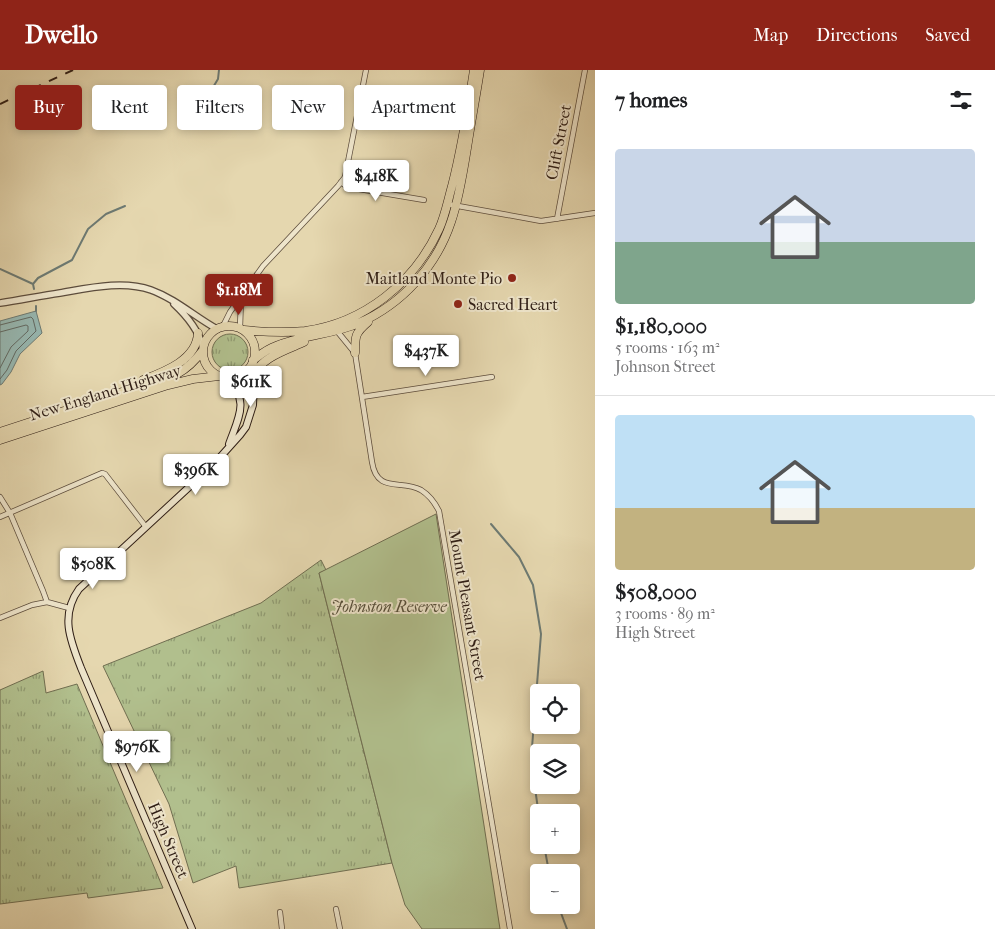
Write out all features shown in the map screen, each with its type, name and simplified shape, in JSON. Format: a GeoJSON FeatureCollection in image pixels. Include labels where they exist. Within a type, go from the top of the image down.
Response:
{"type":"FeatureCollection","features":[{"type":"Feature","properties":{"kind":"highway"},"geometry":{"type":"LineString","coordinates":[[355,354],[355,338],[359,330],[407,292],[427,269],[446,236],[452,221],[452,205],[474,70]]}},
{"type":"Feature","properties":{"kind":"highway"},"geometry":{"type":"LineString","coordinates":[[382,311],[337,332],[288,342],[267,350],[244,373],[238,376],[221,377],[213,373],[206,363],[203,348],[208,336],[220,328],[231,326],[242,329],[287,332],[318,328],[355,316],[398,287],[420,262],[452,205],[465,161],[480,70]]}},
{"type":"Feature","properties":{"kind":"highway"},"geometry":{"type":"LineString","coordinates":[[242,329],[248,334],[253,343],[253,362]]}},
{"type":"Feature","properties":{"kind":"highway"},"geometry":{"type":"LineString","coordinates":[[119,393],[137,382],[156,375],[180,362],[194,350],[197,345],[198,334]]}},
{"type":"Feature","properties":{"kind":"highway"},"geometry":{"type":"LineString","coordinates":[[254,377],[256,370],[264,362],[291,347],[322,335]]}},
{"type":"Feature","properties":{"kind":"highway","name":"New England Highway"},"geometry":{"type":"LineString","coordinates":[[0,432],[176,374],[187,369],[195,361],[203,348]]}},
{"type":"Feature","properties":{"kind":"highway","name":"New England Highway"},"geometry":{"type":"LineString","coordinates":[[0,440],[168,385],[221,377]]}},
{"type":"Feature","properties":{"kind":"main road"},"geometry":{"type":"LineString","coordinates":[[69,608],[80,588],[214,464],[246,427],[253,405],[253,362]]}},
{"type":"Feature","properties":{"kind":"main road"},"geometry":{"type":"LineString","coordinates":[[221,377],[232,384],[238,392],[240,400],[238,418],[228,448]]}},
{"type":"Feature","properties":{"kind":"main road","name":"High Street"},"geometry":{"type":"LineString","coordinates":[[69,608],[68,627],[74,652],[192,929]]}},
{"type":"Feature","properties":{"kind":"street"},"geometry":{"type":"LineString","coordinates":[[0,303],[118,285],[140,286],[168,297],[220,328],[263,266],[341,182],[346,172],[366,70]]}},
{"type":"Feature","properties":{"kind":"street","name":"Clift Street"},"geometry":{"type":"LineString","coordinates":[[557,218],[585,70]]}},
{"type":"Feature","properties":{"kind":"street"},"geometry":{"type":"LineString","coordinates":[[341,182],[346,187],[424,200]]}},
{"type":"Feature","properties":{"kind":"street"},"geometry":{"type":"LineString","coordinates":[[452,205],[541,221],[595,213]]}},
{"type":"Feature","properties":{"kind":"street"},"geometry":{"type":"LineString","coordinates":[[168,297],[189,319],[198,334],[203,348]]}},
{"type":"Feature","properties":{"kind":"street"},"geometry":{"type":"LineString","coordinates":[[241,298],[242,329]]}},
{"type":"Feature","properties":{"kind":"street"},"geometry":{"type":"LineString","coordinates":[[337,332],[355,354]]}},
{"type":"Feature","properties":{"kind":"street","name":"Mount Pleasant Street"},"geometry":{"type":"LineString","coordinates":[[355,354],[374,472],[382,481],[389,484],[421,490],[439,511],[510,929]]}},
{"type":"Feature","properties":{"kind":"street"},"geometry":{"type":"LineString","coordinates":[[362,397],[492,377]]}},
{"type":"Feature","properties":{"kind":"street"},"geometry":{"type":"LineString","coordinates":[[0,517],[102,473],[105,474],[146,528]]}},
{"type":"Feature","properties":{"kind":"street"},"geometry":{"type":"LineString","coordinates":[[0,497],[10,513],[47,602]]}},
{"type":"Feature","properties":{"kind":"street"},"geometry":{"type":"LineString","coordinates":[[0,618],[32,605],[47,602],[69,608]]}},
{"type":"Feature","properties":{"kind":"street"},"geometry":{"type":"LineString","coordinates":[[336,909],[340,929]]}},
{"type":"Feature","properties":{"kind":"street"},"geometry":{"type":"LineString","coordinates":[[280,912],[282,929]]}},
{"type":"Feature","properties":{"kind":"green space"},"geometry":{"type":"Polygon","coordinates":[[[230,334],[237,335],[243,339],[247,345],[247,359],[243,365],[237,369],[230,370],[223,369],[217,365],[213,359],[212,352],[213,345],[217,339],[223,335],[230,334]]]}},
{"type":"Feature","properties":{"kind":"green space","name":"Johnston Reserve"},"geometry":{"type":"Polygon","coordinates":[[[436,514],[500,929],[422,929],[405,905],[392,863],[319,573],[436,514]]]}},
{"type":"Feature","properties":{"kind":"green space"},"geometry":{"type":"Polygon","coordinates":[[[321,560],[326,570],[319,573],[392,863],[239,888],[236,866],[193,883],[169,804],[103,666],[261,603],[321,560]]]}},
{"type":"Feature","properties":{"kind":"green space"},"geometry":{"type":"Polygon","coordinates":[[[43,671],[46,693],[77,684],[163,888],[88,898],[87,893],[0,904],[0,690],[43,671]]]}},
{"type":"Feature","properties":{"kind":"water"},"geometry":{"type":"Polygon","coordinates":[[[36,311],[42,333],[20,354],[11,372],[0,385],[0,321],[36,311]]]}},
{"type":"Feature","properties":{"kind":"waterway"},"geometry":{"type":"LineString","coordinates":[[214,85],[218,79],[219,70]]}},
{"type":"Feature","properties":{"kind":"waterway"},"geometry":{"type":"LineString","coordinates":[[34,289],[33,284],[38,278],[72,260],[88,229],[106,214],[125,206]]}},
{"type":"Feature","properties":{"kind":"waterway"},"geometry":{"type":"LineString","coordinates":[[0,269],[33,284]]}},
{"type":"Feature","properties":{"kind":"waterway"},"geometry":{"type":"LineString","coordinates":[[36,306],[36,311]]}},
{"type":"Feature","properties":{"kind":"waterway"},"geometry":{"type":"LineString","coordinates":[[491,524],[519,557],[533,585],[541,634],[531,760],[537,804]]}},
{"type":"Feature","properties":{"kind":"waterway"},"geometry":{"type":"LineString","coordinates":[[546,854],[548,864]]}},
{"type":"Feature","properties":{"kind":"waterway"},"geometry":{"type":"LineString","coordinates":[[561,914],[567,929]]}},
{"type":"Feature","properties":{"kind":"railway"},"geometry":{"type":"LineString","coordinates":[[0,104],[73,70]]}},
{"type":"Feature","properties":{"kind":"place","name":"Maitland Monte Pio"},"geometry":{"type":"Point","coordinates":[512,278]}},
{"type":"Feature","properties":{"kind":"place","name":"Sacred Heart"},"geometry":{"type":"Point","coordinates":[458,304]}}]}
